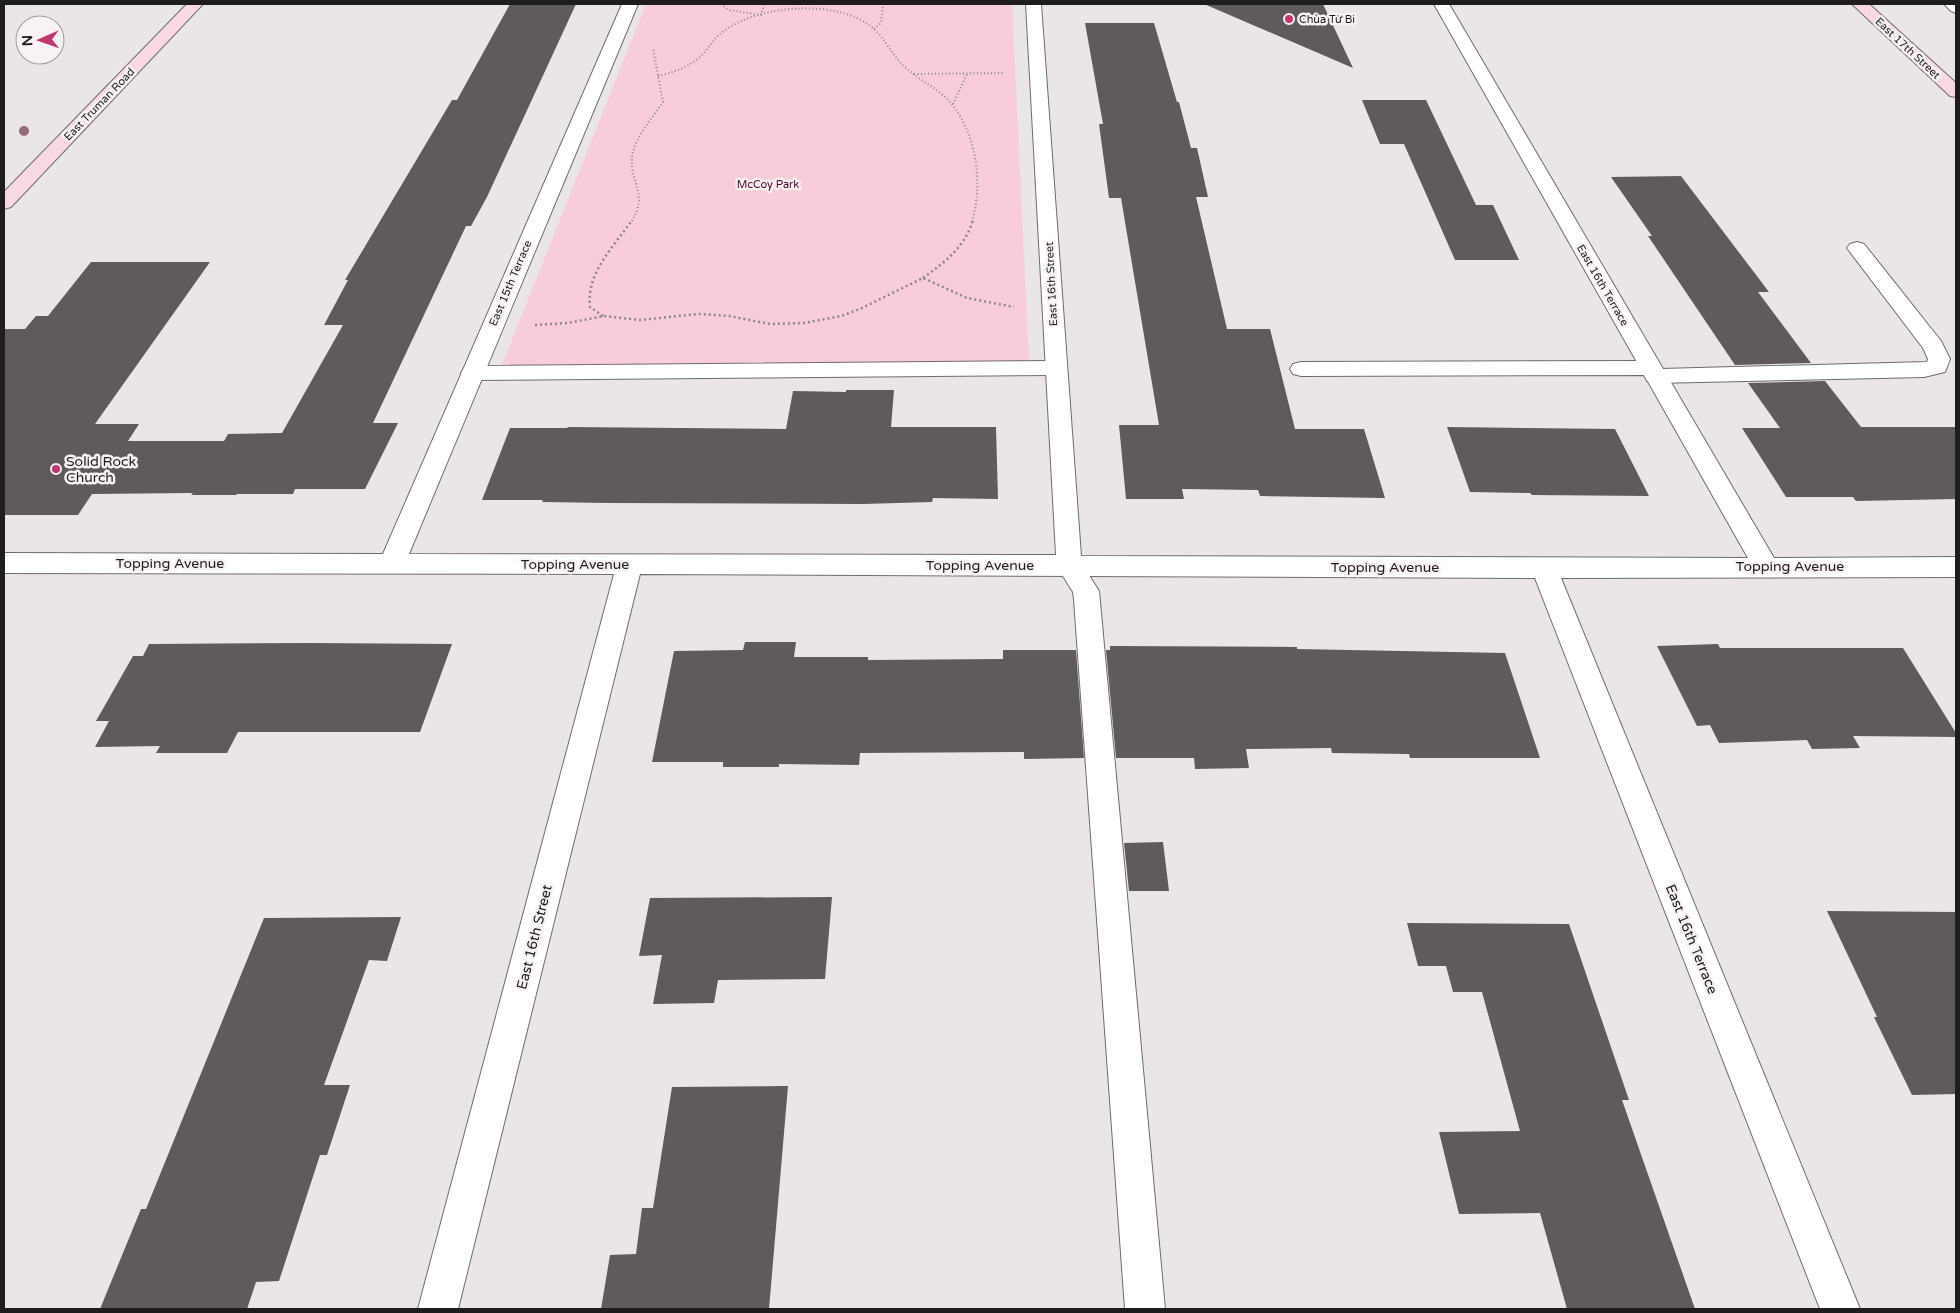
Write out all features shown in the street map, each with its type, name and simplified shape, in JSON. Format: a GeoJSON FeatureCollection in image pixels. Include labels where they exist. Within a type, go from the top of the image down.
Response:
{"type":"FeatureCollection","features":[{"type":"Feature","properties":{"kind":"main road","name":"East Truman Road"},"geometry":{"type":"LineString","coordinates":[[4,204],[195,4]]}},
{"type":"Feature","properties":{"kind":"main road","name":"East 17th Street"},"geometry":{"type":"LineString","coordinates":[[1860,4],[1956,92]]}},
{"type":"Feature","properties":{"kind":"street","name":"East 15th Terrace"},"geometry":{"type":"LineString","coordinates":[[392,564],[630,4]]}},
{"type":"Feature","properties":{"kind":"street","name":"East 16th Street"},"geometry":{"type":"LineString","coordinates":[[1034,4],[1069,565]]}},
{"type":"Feature","properties":{"kind":"street","name":"East 16th Terrace"},"geometry":{"type":"LineString","coordinates":[[1442,4],[1652,372],[1766,566]]}},
{"type":"Feature","properties":{"kind":"street"},"geometry":{"type":"LineString","coordinates":[[1951,4],[1956,8]]}},
{"type":"Feature","properties":{"kind":"street"},"geometry":{"type":"LineString","coordinates":[[1301,369],[1652,372],[1924,370],[1937,367],[1939,358],[1933,346],[1857,248]]}},
{"type":"Feature","properties":{"kind":"street"},"geometry":{"type":"LineString","coordinates":[[472,373],[1056,368]]}},
{"type":"Feature","properties":{"kind":"street","name":"Topping Avenue"},"geometry":{"type":"LineString","coordinates":[[4,563],[1544,568],[1956,567]]}},
{"type":"Feature","properties":{"kind":"street","name":"East 16th Street"},"geometry":{"type":"LineString","coordinates":[[438,1309],[630,564]]}},
{"type":"Feature","properties":{"kind":"street"},"geometry":{"type":"LineString","coordinates":[[1069,565],[1086,591],[1087,600],[1144,1309]]}},
{"type":"Feature","properties":{"kind":"street","name":"East 16th Terrace"},"geometry":{"type":"LineString","coordinates":[[1544,568],[1840,1309]]}},
{"type":"Feature","properties":{"kind":"path"},"geometry":{"type":"LineString","coordinates":[[721,4],[729,10],[761,15]]}},
{"type":"Feature","properties":{"kind":"path"},"geometry":{"type":"LineString","coordinates":[[761,15],[764,4]]}},
{"type":"Feature","properties":{"kind":"path"},"geometry":{"type":"LineString","coordinates":[[874,29],[881,23],[883,4]]}},
{"type":"Feature","properties":{"kind":"path"},"geometry":{"type":"LineString","coordinates":[[528,325],[568,323],[604,316],[640,320],[709,314],[770,324],[804,323],[842,316],[923,278],[947,259],[963,242],[970,229],[974,212],[977,179],[974,152],[953,104],[901,64],[874,29],[852,16],[826,10],[799,9],[761,15],[739,22],[728,29],[690,65],[658,76]]}},
{"type":"Feature","properties":{"kind":"path"},"geometry":{"type":"LineString","coordinates":[[604,316],[590,307],[588,292],[600,266],[638,211],[641,203],[632,166],[632,157],[639,139],[663,98],[653,49]]}},
{"type":"Feature","properties":{"kind":"path"},"geometry":{"type":"LineString","coordinates":[[914,74],[1000,73]]}},
{"type":"Feature","properties":{"kind":"path"},"geometry":{"type":"LineString","coordinates":[[953,104],[967,74]]}},
{"type":"Feature","properties":{"kind":"path"},"geometry":{"type":"LineString","coordinates":[[923,278],[945,290],[978,302],[1014,307]]}},
{"type":"Feature","properties":{"kind":"green space","name":"McCoy Park"},"geometry":{"type":"Polygon","coordinates":[[[646,4],[1012,4],[1029,362],[502,365],[646,4]]]}},
{"type":"Feature","properties":{"kind":"building"},"geometry":{"type":"Polygon","coordinates":[[[510,4],[576,4],[487,197],[471,226],[466,226],[373,423],[398,423],[365,489],[295,489],[293,494],[92,494],[78,515],[4,515],[4,329],[25,329],[36,316],[48,316],[91,262],[210,262],[95,424],[139,424],[128,441],[224,441],[228,434],[282,433],[343,325],[324,325],[348,280],[345,280],[452,100],[457,100],[510,4]]]}},
{"type":"Feature","properties":{"kind":"building","name":"Chùa Từ Bi"},"geometry":{"type":"Polygon","coordinates":[[[1204,4],[1323,4],[1353,68],[1204,4]]]}},
{"type":"Feature","properties":{"kind":"building"},"geometry":{"type":"Polygon","coordinates":[[[1085,23],[1154,23],[1177,102],[1179,102],[1191,148],[1197,148],[1208,197],[1196,197],[1227,329],[1270,329],[1295,429],[1364,429],[1385,498],[1260,496],[1258,490],[1182,489],[1184,499],[1126,499],[1119,425],[1159,425],[1121,198],[1109,198],[1099,124],[1103,124],[1085,23]]]}},
{"type":"Feature","properties":{"kind":"building"},"geometry":{"type":"Polygon","coordinates":[[[1362,100],[1426,100],[1476,205],[1493,205],[1519,260],[1455,260],[1404,144],[1380,144],[1362,100]]]}},
{"type":"Feature","properties":{"kind":"building"},"geometry":{"type":"Polygon","coordinates":[[[1681,176],[1769,292],[1758,292],[1811,363],[1735,365],[1648,236],[1652,236],[1611,177],[1681,176]]]}},
{"type":"Feature","properties":{"kind":"building"},"geometry":{"type":"Polygon","coordinates":[[[1825,381],[1861,427],[1956,427],[1956,499],[1856,501],[1853,497],[1786,497],[1742,428],[1780,428],[1748,383],[1825,381]]]}},
{"type":"Feature","properties":{"kind":"building"},"geometry":{"type":"Polygon","coordinates":[[[846,390],[894,390],[891,427],[996,427],[998,499],[933,498],[932,502],[863,504],[608,503],[482,500],[510,428],[786,429],[793,391],[846,392],[846,390]]]}},
{"type":"Feature","properties":{"kind":"building"},"geometry":{"type":"Polygon","coordinates":[[[1447,427],[1615,429],[1649,496],[1532,495],[1530,493],[1470,492],[1447,427]]]}},
{"type":"Feature","properties":{"kind":"building"},"geometry":{"type":"Polygon","coordinates":[[[745,642],[796,642],[794,657],[868,657],[868,660],[1003,659],[1003,650],[1076,650],[1084,758],[1024,759],[1024,752],[860,753],[859,765],[779,764],[779,767],[723,767],[723,762],[652,762],[674,651],[743,650],[745,642]]]}},
{"type":"Feature","properties":{"kind":"building"},"geometry":{"type":"Polygon","coordinates":[[[149,644],[452,644],[420,732],[238,732],[227,753],[156,753],[160,746],[95,747],[109,721],[96,721],[133,656],[143,656],[149,644]]]}},
{"type":"Feature","properties":{"kind":"building"},"geometry":{"type":"Polygon","coordinates":[[[1718,644],[1720,648],[1903,648],[1956,733],[1956,737],[1853,736],[1860,748],[1812,749],[1807,740],[1719,743],[1710,725],[1697,726],[1657,646],[1718,644]]]}},
{"type":"Feature","properties":{"kind":"building"},"geometry":{"type":"Polygon","coordinates":[[[1110,646],[1297,647],[1297,649],[1505,653],[1540,758],[1410,758],[1409,754],[1332,753],[1331,748],[1246,749],[1249,768],[1195,769],[1194,758],[1116,758],[1106,650],[1110,650],[1110,646]]]}},
{"type":"Feature","properties":{"kind":"building"},"geometry":{"type":"Polygon","coordinates":[[[1163,842],[1169,891],[1129,891],[1124,843],[1163,842]]]}},
{"type":"Feature","properties":{"kind":"building"},"geometry":{"type":"Polygon","coordinates":[[[832,897],[825,979],[718,980],[714,1003],[653,1004],[662,955],[639,956],[650,898],[832,897]]]}},
{"type":"Feature","properties":{"kind":"building"},"geometry":{"type":"Polygon","coordinates":[[[1827,911],[1956,912],[1956,1094],[1912,1095],[1874,1017],[1877,1017],[1827,911]]]}},
{"type":"Feature","properties":{"kind":"building"},"geometry":{"type":"Polygon","coordinates":[[[401,917],[387,961],[369,960],[324,1085],[350,1085],[327,1155],[320,1155],[279,1281],[256,1282],[247,1309],[100,1309],[141,1209],[146,1209],[264,918],[401,917]]]}},
{"type":"Feature","properties":{"kind":"building"},"geometry":{"type":"Polygon","coordinates":[[[1407,923],[1569,924],[1629,1100],[1622,1100],[1695,1309],[1567,1309],[1540,1213],[1459,1214],[1439,1132],[1520,1131],[1482,992],[1453,992],[1446,966],[1418,966],[1407,923]]]}},
{"type":"Feature","properties":{"kind":"building"},"geometry":{"type":"Polygon","coordinates":[[[788,1086],[769,1309],[601,1309],[610,1255],[636,1254],[642,1208],[653,1208],[672,1087],[788,1086]]]}},
{"type":"Feature","properties":{"kind":"place","name":"Chùa Từ Bi"},"geometry":{"type":"Point","coordinates":[1289,19]}},
{"type":"Feature","properties":{"kind":"place","name":"Solid Rock Church"},"geometry":{"type":"Point","coordinates":[56,469]}}]}
